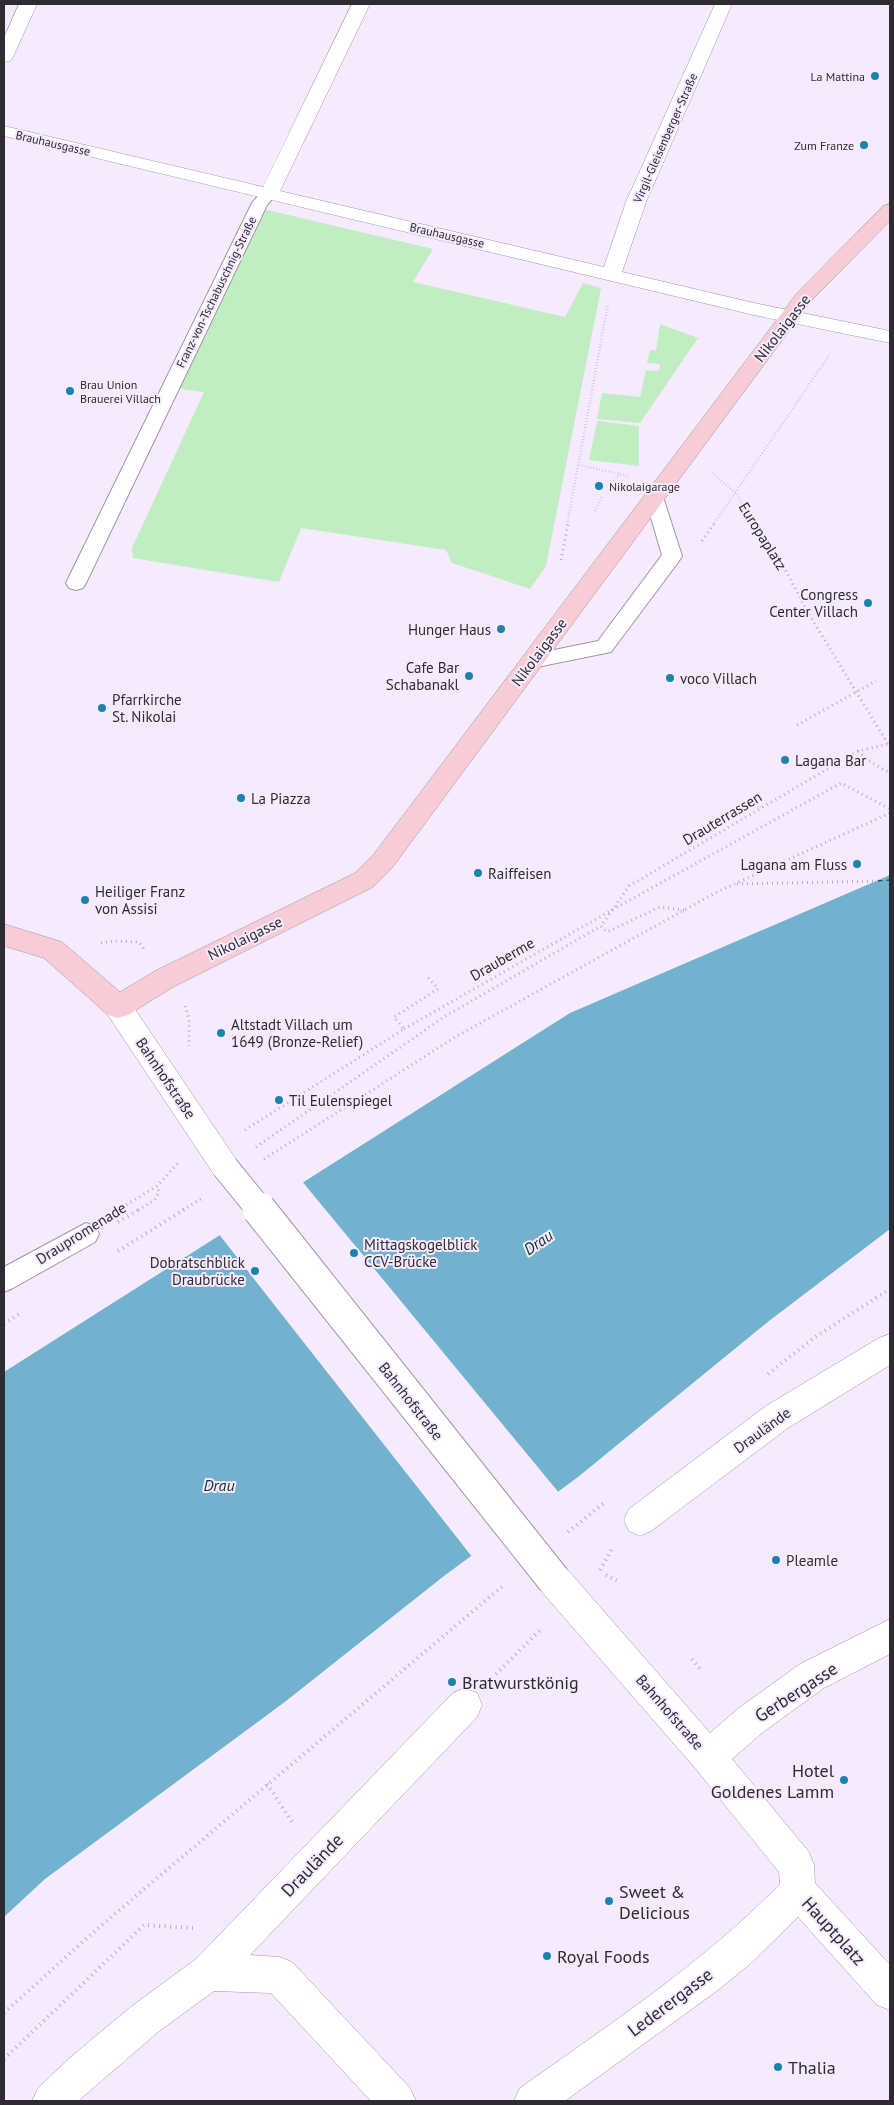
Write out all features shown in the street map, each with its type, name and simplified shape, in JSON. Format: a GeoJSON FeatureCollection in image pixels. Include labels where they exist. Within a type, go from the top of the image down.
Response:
{"type":"FeatureCollection","features":[{"type":"Feature","properties":{"kind":"street"},"geometry":{"type":"LineString","coordinates":[[4,56],[28,4]]}},
{"type":"Feature","properties":{"kind":"street","name":"Franz-von-Tschabuschnig-Straße"},"geometry":{"type":"LineString","coordinates":[[269,193],[361,4]]}},
{"type":"Feature","properties":{"kind":"street","name":"Virgil-Gleisenberger-Straße"},"geometry":{"type":"LineString","coordinates":[[611,274],[636,202],[724,4]]}},
{"type":"Feature","properties":{"kind":"street","name":"Brauhausgasse"},"geometry":{"type":"LineString","coordinates":[[4,131],[789,317],[890,338]]}},
{"type":"Feature","properties":{"kind":"street","name":"Nikolaigasse"},"geometry":{"type":"LineString","coordinates":[[118,1007],[164,979],[364,880],[384,861],[804,297],[890,210]]}},
{"type":"Feature","properties":{"kind":"street","name":"Bahnhofstraße"},"geometry":{"type":"LineString","coordinates":[[4,935],[53,950],[118,1007],[225,1166],[554,1580],[708,1757],[796,1865],[798,1891]]}},
{"type":"Feature","properties":{"kind":"street","name":"Draulände"},"geometry":{"type":"LineString","coordinates":[[640,1520],[777,1417],[890,1348]]}},
{"type":"Feature","properties":{"kind":"street","name":"Gerbergasse"},"geometry":{"type":"LineString","coordinates":[[708,1757],[752,1720],[812,1676],[890,1636]]}},
{"type":"Feature","properties":{"kind":"street","name":"Draulände"},"geometry":{"type":"LineString","coordinates":[[51,2101],[145,2019],[209,1972],[465,1704]]}},
{"type":"Feature","properties":{"kind":"street","name":"Hauptplatz"},"geometry":{"type":"LineString","coordinates":[[798,1891],[890,1992]]}},
{"type":"Feature","properties":{"kind":"street","name":"Lederergasse"},"geometry":{"type":"LineString","coordinates":[[534,2101],[657,2013],[724,1960],[774,1918],[798,1891]]}},
{"type":"Feature","properties":{"kind":"street"},"geometry":{"type":"LineString","coordinates":[[209,1972],[279,1975],[397,2101]]}},
{"type":"Feature","properties":{"kind":"lane","name":"Franz-von-Tschabuschnig-Straße"},"geometry":{"type":"LineString","coordinates":[[76,583],[260,202],[269,193]]}},
{"type":"Feature","properties":{"kind":"lane"},"geometry":{"type":"LineString","coordinates":[[532,661],[604,647],[637,604],[672,556],[654,497]]}},
{"type":"Feature","properties":{"kind":"lane","name":"Draupromenade"},"geometry":{"type":"LineString","coordinates":[[4,1280],[86,1234]]}},
{"type":"Feature","properties":{"kind":"path"},"geometry":{"type":"LineString","coordinates":[[561,560],[609,299]]}},
{"type":"Feature","properties":{"kind":"path","name":"Europaplatz"},"geometry":{"type":"LineString","coordinates":[[736,493],[830,353]]}},
{"type":"Feature","properties":{"kind":"path","name":"Europaplatz"},"geometry":{"type":"LineString","coordinates":[[684,458],[706,468],[736,493],[787,573],[810,616],[866,708]]}},
{"type":"Feature","properties":{"kind":"path"},"geometry":{"type":"LineString","coordinates":[[578,465],[620,473],[634,478]]}},
{"type":"Feature","properties":{"kind":"path"},"geometry":{"type":"LineString","coordinates":[[614,480],[620,473]]}},
{"type":"Feature","properties":{"kind":"path"},"geometry":{"type":"LineString","coordinates":[[595,512],[602,497]]}},
{"type":"Feature","properties":{"kind":"path"},"geometry":{"type":"LineString","coordinates":[[797,725],[876,681]]}},
{"type":"Feature","properties":{"kind":"path","name":"Drauterrassen"},"geometry":{"type":"LineString","coordinates":[[602,926],[629,886],[858,751],[889,745],[866,708]]}},
{"type":"Feature","properties":{"kind":"path"},"geometry":{"type":"LineString","coordinates":[[858,751],[890,773]]}},
{"type":"Feature","properties":{"kind":"path","name":"Drauberme"},"geometry":{"type":"LineString","coordinates":[[243,1132],[404,1028],[841,783],[890,808]]}},
{"type":"Feature","properties":{"kind":"path"},"geometry":{"type":"LineString","coordinates":[[258,1162],[457,1036],[684,910],[734,884],[890,813]]}},
{"type":"Feature","properties":{"kind":"path"},"geometry":{"type":"LineString","coordinates":[[734,884],[878,881]]}},
{"type":"Feature","properties":{"kind":"path"},"geometry":{"type":"LineString","coordinates":[[255,1148],[444,1017],[602,926],[607,932],[660,907],[684,910]]}},
{"type":"Feature","properties":{"kind":"path"},"geometry":{"type":"LineString","coordinates":[[114,941],[139,942],[149,955]]}},
{"type":"Feature","properties":{"kind":"path"},"geometry":{"type":"LineString","coordinates":[[404,1028],[394,1016],[438,989],[427,976]]}},
{"type":"Feature","properties":{"kind":"path","name":"Draupromenade"},"geometry":{"type":"LineString","coordinates":[[86,1234],[93,1225],[157,1186],[178,1163]]}},
{"type":"Feature","properties":{"kind":"path","name":"Draupromenade"},"geometry":{"type":"LineString","coordinates":[[140,1209],[156,1200],[160,1192],[157,1186]]}},
{"type":"Feature","properties":{"kind":"path"},"geometry":{"type":"LineString","coordinates":[[110,1256],[209,1194]]}},
{"type":"Feature","properties":{"kind":"path"},"geometry":{"type":"LineString","coordinates":[[762,1379],[815,1337],[890,1289]]}},
{"type":"Feature","properties":{"kind":"path"},"geometry":{"type":"LineString","coordinates":[[4,1324],[28,1309]]}},
{"type":"Feature","properties":{"kind":"path"},"geometry":{"type":"LineString","coordinates":[[564,1536],[610,1498]]}},
{"type":"Feature","properties":{"kind":"path"},"geometry":{"type":"LineString","coordinates":[[613,1548],[599,1572],[618,1581]]}},
{"type":"Feature","properties":{"kind":"path"},"geometry":{"type":"LineString","coordinates":[[4,2014],[97,1929],[510,1580]]}},
{"type":"Feature","properties":{"kind":"path"},"geometry":{"type":"LineString","coordinates":[[465,1704],[546,1624]]}},
{"type":"Feature","properties":{"kind":"path"},"geometry":{"type":"LineString","coordinates":[[692,1659],[701,1670]]}},
{"type":"Feature","properties":{"kind":"path"},"geometry":{"type":"LineString","coordinates":[[267,1784],[300,1834]]}},
{"type":"Feature","properties":{"kind":"path"},"geometry":{"type":"LineString","coordinates":[[4,2059],[144,1925],[249,1930]]}},
{"type":"Feature","properties":{"kind":"green space"},"geometry":{"type":"Polygon","coordinates":[[[263,209],[433,249],[413,282],[565,317],[583,283],[601,288],[546,566],[530,589],[452,563],[446,550],[301,528],[279,582],[133,558],[132,548],[204,392],[179,389],[263,209]]]}},
{"type":"Feature","properties":{"kind":"green space"},"geometry":{"type":"Polygon","coordinates":[[[660,324],[698,338],[640,423],[597,419],[602,393],[640,397],[646,370],[659,371],[659,364],[647,363],[650,350],[656,350],[660,324]]]}},
{"type":"Feature","properties":{"kind":"green space"},"geometry":{"type":"Polygon","coordinates":[[[597,421],[639,426],[639,466],[589,460],[597,421]]]}},
{"type":"Feature","properties":{"kind":"water","name":"Drau"},"geometry":{"type":"Polygon","coordinates":[[[890,875],[890,1229],[769,1321],[578,1477],[444,1576],[286,1701],[45,1879],[4,1917],[4,1372],[570,1013],[890,875]]]}},
{"type":"Feature","properties":{"kind":"pier"},"geometry":{"type":"Polygon","coordinates":[[[301,1180],[560,1494],[473,1558],[218,1233],[301,1180]]]}},
{"type":"Feature","properties":{"kind":"ferry route"},"geometry":{"type":"LineString","coordinates":[[878,881],[890,880]]}},
{"type":"Feature","properties":{"kind":"place","name":"La Mattina"},"geometry":{"type":"Point","coordinates":[875,76]}},
{"type":"Feature","properties":{"kind":"place","name":"Zum Franze"},"geometry":{"type":"Point","coordinates":[864,145]}},
{"type":"Feature","properties":{"kind":"place","name":"Brau Union Brauerei Villach"},"geometry":{"type":"Point","coordinates":[70,391]}},
{"type":"Feature","properties":{"kind":"place","name":"Nikolaigarage"},"geometry":{"type":"Point","coordinates":[599,486]}},
{"type":"Feature","properties":{"kind":"place","name":"Congress Center Villach"},"geometry":{"type":"Point","coordinates":[868,603]}},
{"type":"Feature","properties":{"kind":"place","name":"Hunger Haus"},"geometry":{"type":"Point","coordinates":[501,629]}},
{"type":"Feature","properties":{"kind":"place","name":"Cafe Bar Schabanakl"},"geometry":{"type":"Point","coordinates":[469,676]}},
{"type":"Feature","properties":{"kind":"place","name":"voco Villach"},"geometry":{"type":"Point","coordinates":[670,678]}},
{"type":"Feature","properties":{"kind":"place","name":"Pfarrkirche St. Nikolai"},"geometry":{"type":"Point","coordinates":[102,708]}},
{"type":"Feature","properties":{"kind":"place","name":"Lagana Bar"},"geometry":{"type":"Point","coordinates":[785,760]}},
{"type":"Feature","properties":{"kind":"place","name":"La Piazza"},"geometry":{"type":"Point","coordinates":[241,798]}},
{"type":"Feature","properties":{"kind":"place","name":"Lagana am Fluss"},"geometry":{"type":"Point","coordinates":[857,864]}},
{"type":"Feature","properties":{"kind":"place","name":"Raiffeisen"},"geometry":{"type":"Point","coordinates":[478,873]}},
{"type":"Feature","properties":{"kind":"place","name":"Heiliger Franz von Assisi"},"geometry":{"type":"Point","coordinates":[85,900]}},
{"type":"Feature","properties":{"kind":"place","name":"Altstadt Villach um 1649 (Bronze-Relief)"},"geometry":{"type":"Point","coordinates":[221,1033]}},
{"type":"Feature","properties":{"kind":"place","name":"Til Eulenspiegel"},"geometry":{"type":"Point","coordinates":[279,1100]}},
{"type":"Feature","properties":{"kind":"place","name":"Mittagskogelblick CCV-Brücke"},"geometry":{"type":"Point","coordinates":[354,1253]}},
{"type":"Feature","properties":{"kind":"place","name":"Dobratschblick Draubrücke"},"geometry":{"type":"Point","coordinates":[255,1271]}},
{"type":"Feature","properties":{"kind":"place","name":"Pleamle"},"geometry":{"type":"Point","coordinates":[776,1560]}},
{"type":"Feature","properties":{"kind":"place","name":"Bratwurstkönig"},"geometry":{"type":"Point","coordinates":[452,1682]}},
{"type":"Feature","properties":{"kind":"place","name":"Hotel Goldenes Lamm"},"geometry":{"type":"Point","coordinates":[844,1780]}},
{"type":"Feature","properties":{"kind":"place","name":"Sweet & Delicious"},"geometry":{"type":"Point","coordinates":[609,1901]}},
{"type":"Feature","properties":{"kind":"place","name":"Royal Foods"},"geometry":{"type":"Point","coordinates":[547,1956]}},
{"type":"Feature","properties":{"kind":"place","name":"Thalia"},"geometry":{"type":"Point","coordinates":[778,2067]}}]}
